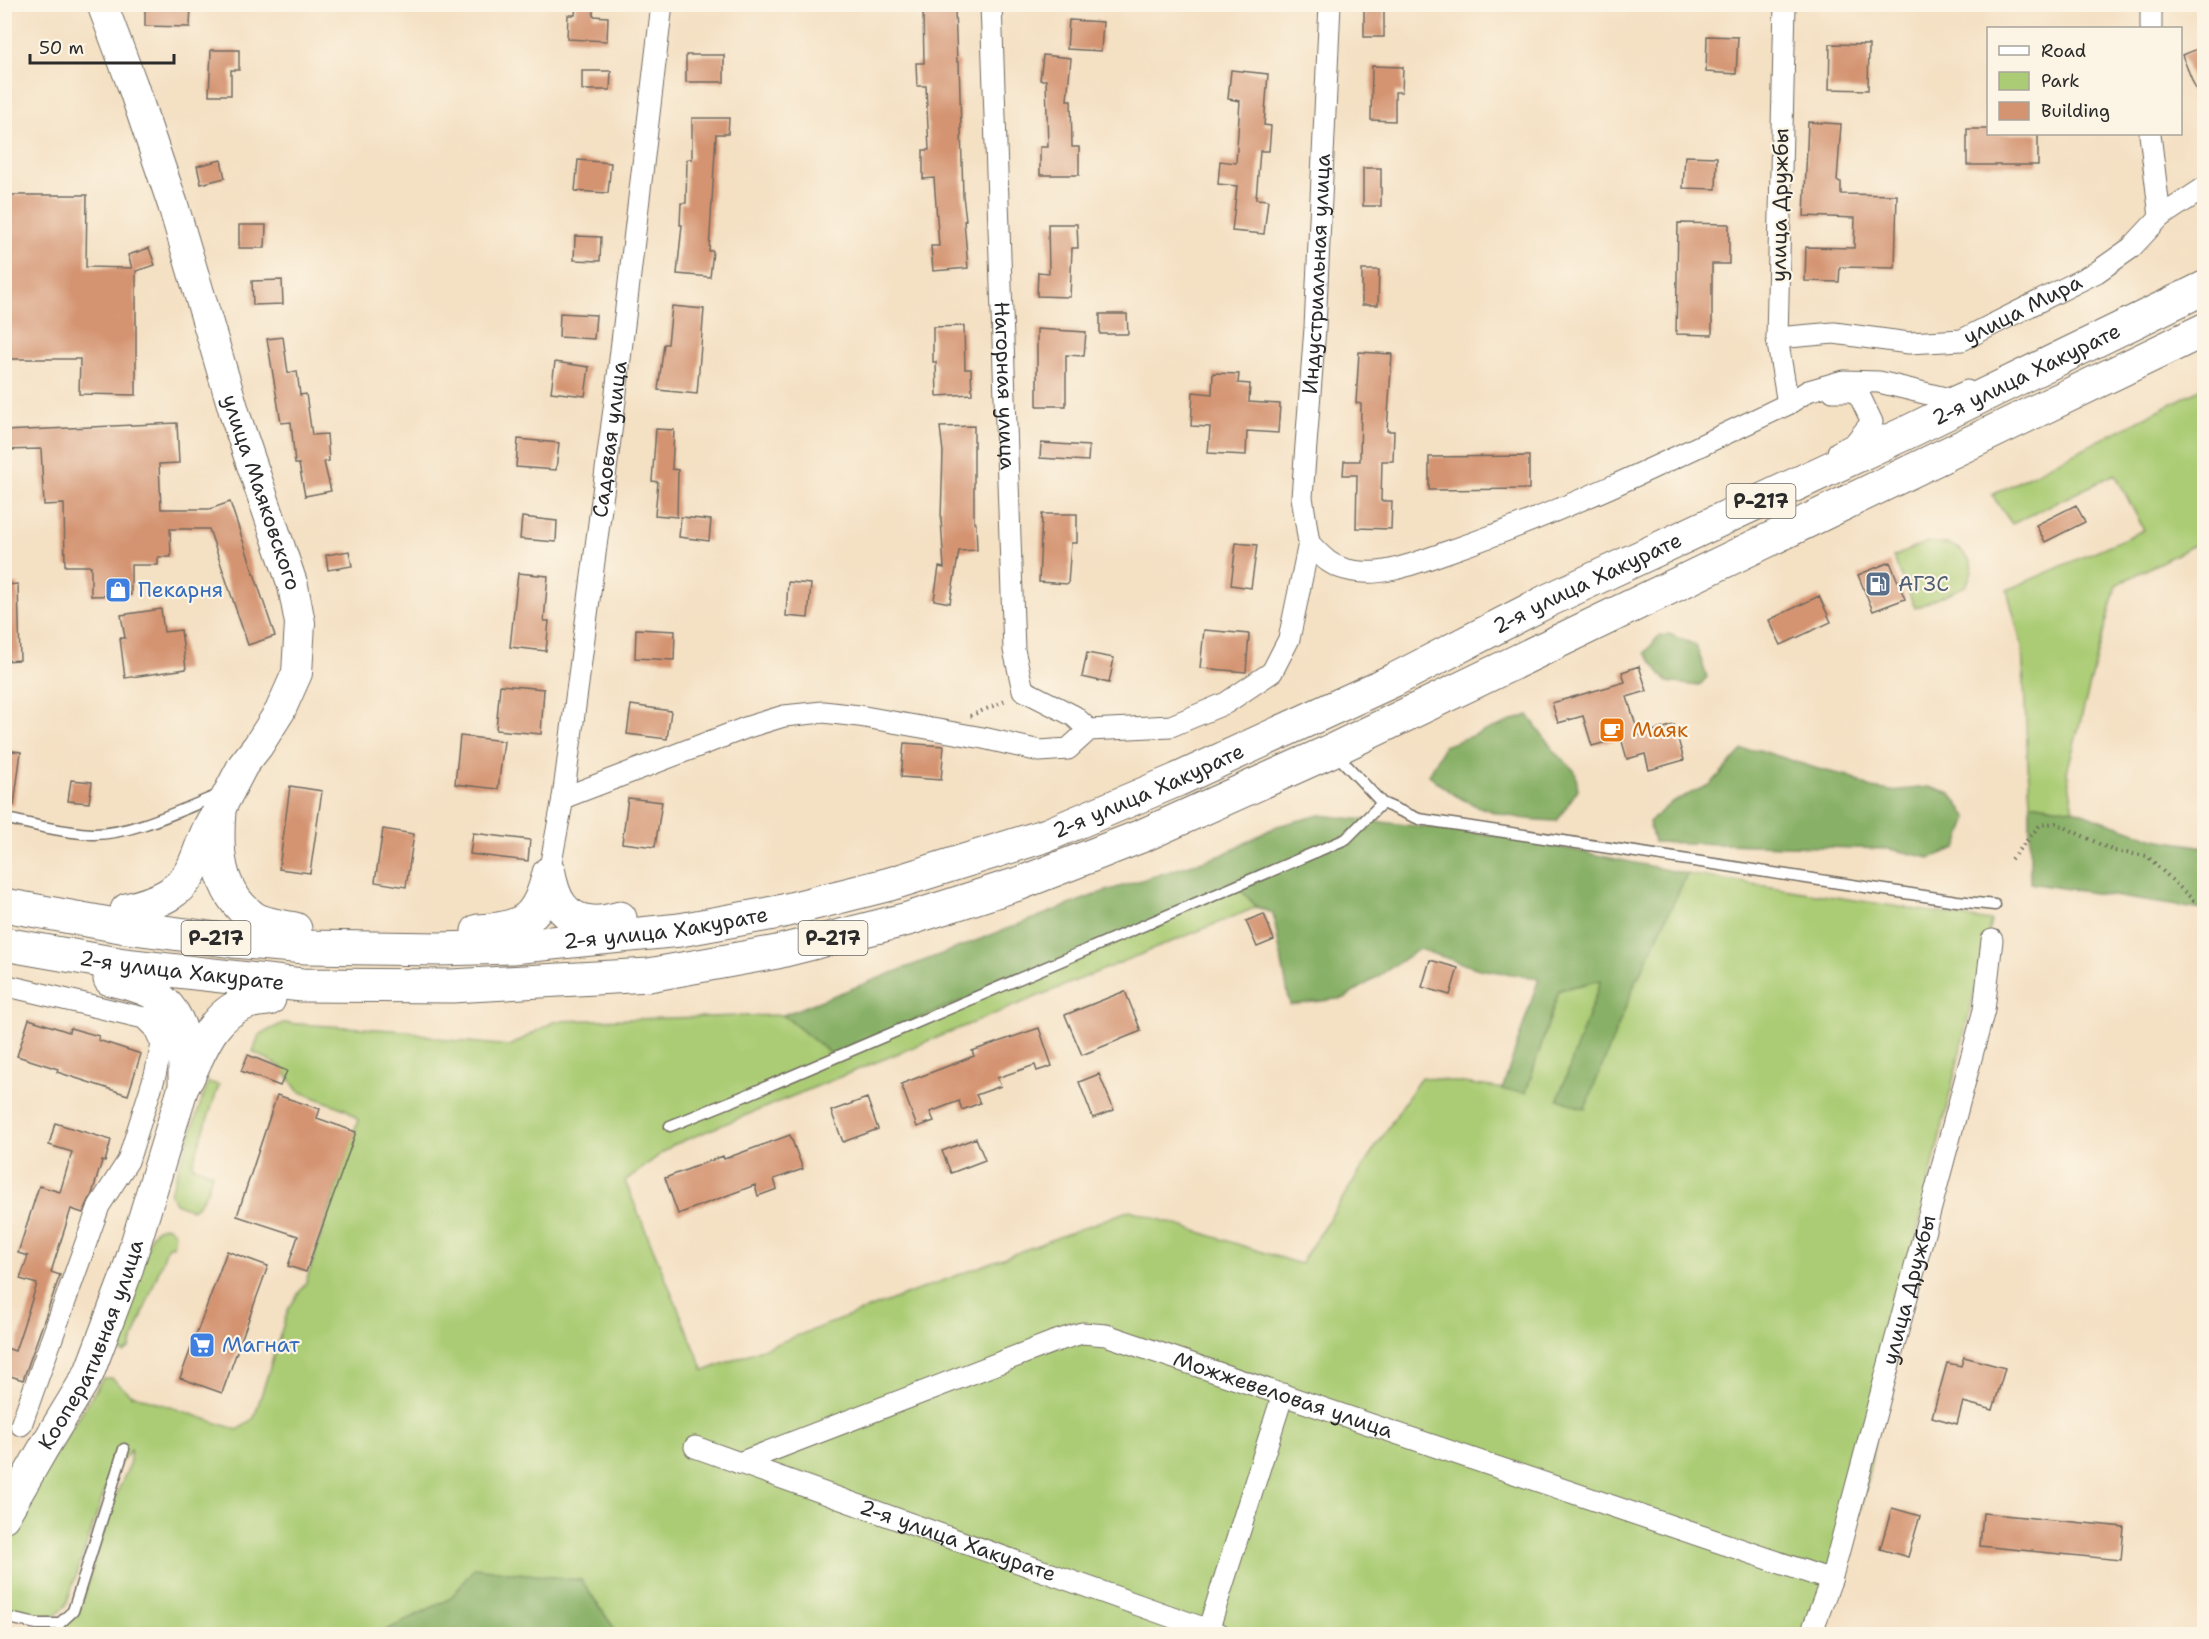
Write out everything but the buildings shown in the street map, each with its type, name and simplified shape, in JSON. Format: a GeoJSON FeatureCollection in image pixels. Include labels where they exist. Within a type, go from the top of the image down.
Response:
{"type":"FeatureCollection","features":[{"type":"Feature","properties":{"kind":"main road","name":"улица Маяковского"},"geometry":{"type":"LineString","coordinates":[[102,4],[173,205],[236,418],[293,586],[300,623],[297,673],[280,711],[223,801]]}},
{"type":"Feature","properties":{"kind":"main road","name":"2-я улица Хакурате"},"geometry":{"type":"LineString","coordinates":[[4,905],[126,927],[303,935],[439,949],[512,947],[680,930],[779,912],[890,884],[1047,835],[1177,780],[1394,680],[1549,600],[1910,431],[2205,288]]}},
{"type":"Feature","properties":{"kind":"main road","name":"2-я улица Хакурате"},"geometry":{"type":"LineString","coordinates":[[4,946],[290,995],[638,975],[777,952],[908,919],[1021,883],[1144,835],[1333,750],[2205,330]]}},
{"type":"Feature","properties":{"kind":"main road"},"geometry":{"type":"LineString","coordinates":[[127,910],[158,902],[174,892],[188,877],[198,858],[204,836],[223,801]]}},
{"type":"Feature","properties":{"kind":"main road"},"geometry":{"type":"LineString","coordinates":[[223,801],[216,840],[218,864],[232,896],[252,917],[303,935]]}},
{"type":"Feature","properties":{"kind":"main road"},"geometry":{"type":"LineString","coordinates":[[4,899],[55,899],[303,935],[501,930],[592,922],[762,897],[972,848],[1110,808]]}},
{"type":"Feature","properties":{"kind":"main road"},"geometry":{"type":"LineString","coordinates":[[549,873],[556,902],[571,916],[592,922]]}},
{"type":"Feature","properties":{"kind":"main road"},"geometry":{"type":"LineString","coordinates":[[501,930],[518,926],[529,918],[539,903],[549,873]]}},
{"type":"Feature","properties":{"kind":"main road"},"geometry":{"type":"LineString","coordinates":[[4,946],[152,992],[168,1005],[177,1018],[183,1034],[185,1082]]}},
{"type":"Feature","properties":{"kind":"main road"},"geometry":{"type":"LineString","coordinates":[[115,980],[290,995]]}},
{"type":"Feature","properties":{"kind":"main road"},"geometry":{"type":"LineString","coordinates":[[185,1082],[207,1037],[225,1014],[245,1003],[290,995]]}},
{"type":"Feature","properties":{"kind":"main road","name":"Кооперативная улица"},"geometry":{"type":"LineString","coordinates":[[4,1517],[89,1373],[126,1275],[185,1082]]}},
{"type":"Feature","properties":{"kind":"street","name":"Садовая улица"},"geometry":{"type":"LineString","coordinates":[[549,873],[563,798],[617,389],[662,4]]}},
{"type":"Feature","properties":{"kind":"street","name":"Нагорная улица"},"geometry":{"type":"LineString","coordinates":[[991,4],[1014,639],[1023,690]]}},
{"type":"Feature","properties":{"kind":"street","name":"Индустриальная улица"},"geometry":{"type":"LineString","coordinates":[[1309,543],[1302,497],[1315,328],[1330,4]]}},
{"type":"Feature","properties":{"kind":"street","name":"улица Дружбы"},"geometry":{"type":"LineString","coordinates":[[1785,4],[1778,338],[1788,404]]}},
{"type":"Feature","properties":{"kind":"street"},"geometry":{"type":"LineString","coordinates":[[2151,4],[2151,27]]}},
{"type":"Feature","properties":{"kind":"street"},"geometry":{"type":"LineString","coordinates":[[2150,135],[2160,217]]}},
{"type":"Feature","properties":{"kind":"street","name":"улица Мира"},"geometry":{"type":"LineString","coordinates":[[1778,338],[1834,333],[1909,343],[1962,340],[2097,272],[2131,248],[2160,217],[2205,188]]}},
{"type":"Feature","properties":{"kind":"street"},"geometry":{"type":"LineString","coordinates":[[1309,543],[1328,563],[1354,572],[1387,571],[1412,564],[1483,540],[1596,494],[1788,404],[1808,391],[1843,381],[1879,382],[1949,399],[2205,281]]}},
{"type":"Feature","properties":{"kind":"street"},"geometry":{"type":"LineString","coordinates":[[1652,552],[1658,545],[1854,444],[1872,423],[1861,399],[1854,391],[1808,391]]}},
{"type":"Feature","properties":{"kind":"street"},"geometry":{"type":"LineString","coordinates":[[563,798],[748,727],[784,716],[823,712],[859,716],[983,738],[1040,751],[1068,749],[1089,730],[1171,726],[1226,703],[1272,672],[1289,639],[1309,543]]}},
{"type":"Feature","properties":{"kind":"street"},"geometry":{"type":"LineString","coordinates":[[1023,690],[1074,716],[1089,730]]}},
{"type":"Feature","properties":{"kind":"street","name":"улица Дружбы"},"geometry":{"type":"LineString","coordinates":[[1811,1635],[1831,1580],[1984,1010],[1992,940]]}},
{"type":"Feature","properties":{"kind":"street","name":"2-я улица Хакурате"},"geometry":{"type":"LineString","coordinates":[[4,984],[144,1018],[156,1029],[162,1045]]}},
{"type":"Feature","properties":{"kind":"street","name":"Кооперативная улица"},"geometry":{"type":"LineString","coordinates":[[21,1425],[99,1206],[128,1161],[162,1045]]}},
{"type":"Feature","properties":{"kind":"street","name":"Можжевеловая улица"},"geometry":{"type":"LineString","coordinates":[[739,1464],[1053,1342],[1082,1333],[1106,1335],[1831,1580]]}},
{"type":"Feature","properties":{"kind":"street"},"geometry":{"type":"LineString","coordinates":[[1212,1633],[1283,1394]]}},
{"type":"Feature","properties":{"kind":"street","name":"2-я улица Хакурате"},"geometry":{"type":"LineString","coordinates":[[695,1447],[1212,1633]]}},
{"type":"Feature","properties":{"kind":"lane"},"geometry":{"type":"LineString","coordinates":[[1333,750],[1382,803],[1419,819],[1957,901],[1995,904]]}},
{"type":"Feature","properties":{"kind":"lane"},"geometry":{"type":"LineString","coordinates":[[4,818],[44,828],[94,834],[134,827],[223,801]]}},
{"type":"Feature","properties":{"kind":"lane"},"geometry":{"type":"LineString","coordinates":[[670,1126],[1346,839],[1382,803]]}},
{"type":"Feature","properties":{"kind":"lane"},"geometry":{"type":"LineString","coordinates":[[4,1617],[37,1624],[59,1624],[73,1611],[124,1449]]}},
{"type":"Feature","properties":{"kind":"path"},"geometry":{"type":"LineString","coordinates":[[968,717],[1004,702],[1023,690]]}},
{"type":"Feature","properties":{"kind":"path"},"geometry":{"type":"LineString","coordinates":[[2011,859],[2040,825],[2056,823],[2114,851],[2147,856],[2193,900],[2205,902]]}},
{"type":"Feature","properties":{"kind":"green space"},"geometry":{"type":"Polygon","coordinates":[[[2204,387],[2204,540],[2116,585],[2067,772],[2074,810],[2030,803],[2022,646],[2007,590],[2144,530],[2115,474],[2012,524],[1992,495],[2204,387]]]}},
{"type":"Feature","properties":{"kind":"green space"},"geometry":{"type":"Polygon","coordinates":[[[1927,542],[1947,544],[1960,549],[1971,562],[1972,572],[1966,586],[1915,608],[1893,557],[1927,542]]]}},
{"type":"Feature","properties":{"kind":"green space"},"geometry":{"type":"Polygon","coordinates":[[[1669,634],[1696,645],[1707,677],[1699,686],[1667,682],[1645,653],[1658,637],[1669,634]]]}},
{"type":"Feature","properties":{"kind":"green space"},"geometry":{"type":"Polygon","coordinates":[[[1528,715],[1555,752],[1575,771],[1578,789],[1557,821],[1518,818],[1479,807],[1452,793],[1429,775],[1444,746],[1528,715]]]}},
{"type":"Feature","properties":{"kind":"green space"},"geometry":{"type":"Polygon","coordinates":[[[1742,750],[1759,750],[1848,776],[1871,788],[1891,791],[1929,787],[1951,794],[1968,818],[1957,848],[1930,858],[1890,849],[1654,842],[1649,822],[1672,802],[1711,784],[1742,750]]]}},
{"type":"Feature","properties":{"kind":"green space"},"geometry":{"type":"Polygon","coordinates":[[[2030,803],[2074,810],[2155,839],[2204,847],[2204,910],[2030,883],[2030,803]]]}},
{"type":"Feature","properties":{"kind":"green space"},"geometry":{"type":"Polygon","coordinates":[[[1320,815],[1512,837],[1687,874],[1634,986],[1585,1109],[1558,1099],[1601,980],[1559,990],[1526,1092],[1502,1090],[1539,978],[1479,969],[1419,949],[1345,998],[1290,1005],[1273,913],[1257,907],[1239,888],[831,1054],[783,1015],[1100,893],[1222,855],[1277,826],[1320,815]]]}},
{"type":"Feature","properties":{"kind":"green space"},"geometry":{"type":"Polygon","coordinates":[[[1687,874],[1991,921],[1895,1325],[1866,1488],[1826,1634],[618,1634],[581,1580],[451,1598],[379,1634],[5,1634],[4,1625],[38,1631],[56,1629],[72,1618],[80,1608],[115,1497],[129,1466],[131,1450],[110,1475],[66,1605],[55,1616],[44,1618],[5,1610],[5,1540],[7,1531],[103,1378],[112,1378],[132,1396],[132,1394],[238,1430],[254,1418],[288,1310],[306,1282],[358,1120],[347,1110],[298,1091],[280,1066],[253,1052],[259,1035],[283,1023],[407,1031],[448,1040],[510,1046],[555,1021],[783,1015],[831,1054],[1239,888],[1257,907],[673,1145],[625,1181],[704,1371],[1130,1210],[1300,1264],[1421,1077],[1526,1092],[1559,990],[1602,980],[1558,1099],[1634,986],[1687,874]]]}},
{"type":"Feature","properties":{"kind":"green space"},"geometry":{"type":"Polygon","coordinates":[[[208,1082],[219,1085],[192,1165],[212,1173],[206,1193],[192,1210],[175,1203],[170,1193],[208,1082]]]}},
{"type":"Feature","properties":{"kind":"green space"},"geometry":{"type":"Polygon","coordinates":[[[167,1226],[175,1233],[173,1246],[168,1246],[130,1348],[124,1353],[117,1349],[151,1235],[157,1229],[167,1226]]]}},
{"type":"Feature","properties":{"kind":"green space"},"geometry":{"type":"Polygon","coordinates":[[[474,1568],[581,1580],[618,1634],[379,1634],[451,1598],[474,1568]]]}},
{"type":"Feature","properties":{"kind":"place","name":"АГЗС"},"geometry":{"type":"Point","coordinates":[1878,584]}},
{"type":"Feature","properties":{"kind":"place","name":"Пекарня"},"geometry":{"type":"Point","coordinates":[118,590]}},
{"type":"Feature","properties":{"kind":"place","name":"Маяк"},"geometry":{"type":"Point","coordinates":[1612,730]}},
{"type":"Feature","properties":{"kind":"place","name":"Магнат"},"geometry":{"type":"Point","coordinates":[202,1345]}}]}
